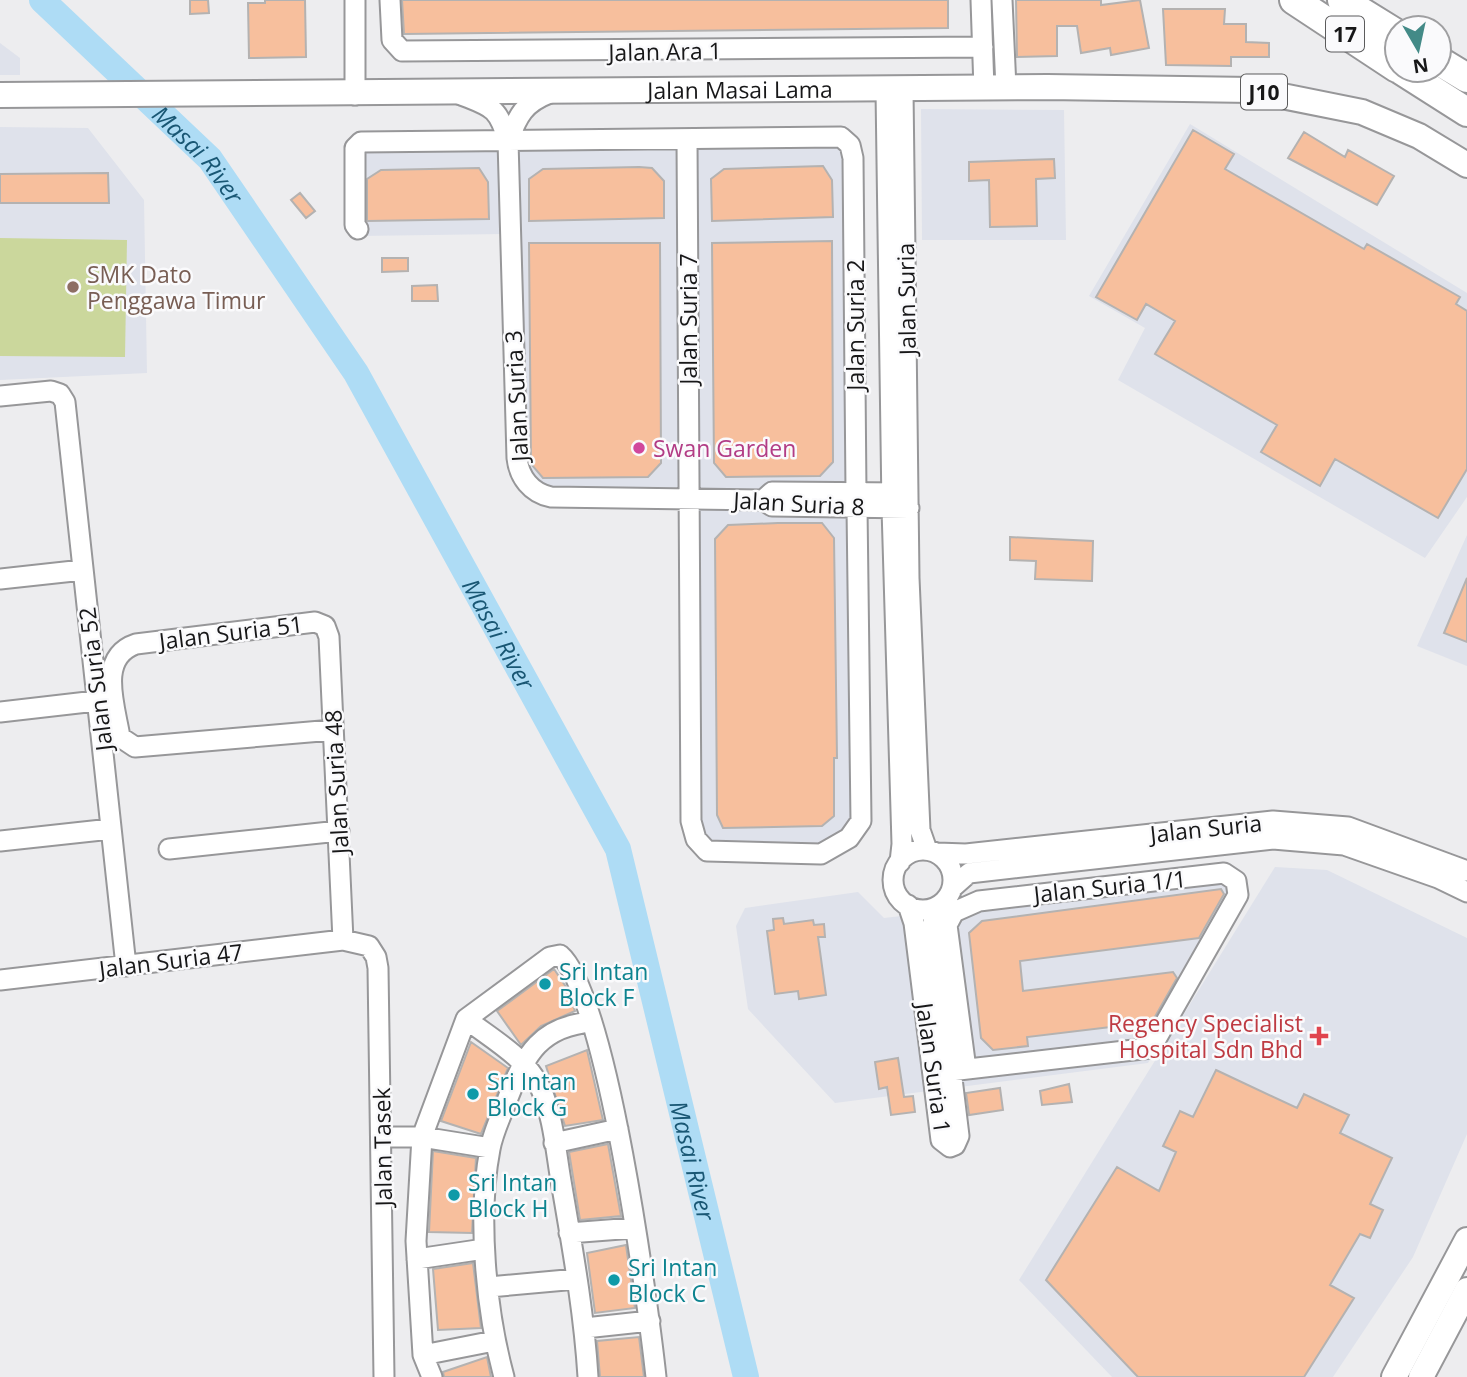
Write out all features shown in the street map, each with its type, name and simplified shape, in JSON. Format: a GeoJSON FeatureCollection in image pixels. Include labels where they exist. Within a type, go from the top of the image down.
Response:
{"type":"FeatureCollection","features":[{"type":"Feature","properties":{"kind":"highway","name":"17"},"geometry":{"type":"LineString","coordinates":[[1294,0],[1383,58]]}},
{"type":"Feature","properties":{"kind":"highway","name":"17"},"geometry":{"type":"LineString","coordinates":[[1342,0],[1383,25]]}},
{"type":"Feature","properties":{"kind":"highway","name":"17"},"geometry":{"type":"LineString","coordinates":[[1422,84],[1462,110]]}},
{"type":"Feature","properties":{"kind":"main road","name":"Jalan Masai Lama"},"geometry":{"type":"LineString","coordinates":[[0,95],[995,88],[1252,90],[1362,112],[1419,136],[1467,165]]}},
{"type":"Feature","properties":{"kind":"main road"},"geometry":{"type":"LineString","coordinates":[[1394,1377],[1467,1240]]}},
{"type":"Feature","properties":{"kind":"main road"},"geometry":{"type":"LineString","coordinates":[[1421,1377],[1467,1290]]}},
{"type":"Feature","properties":{"kind":"street"},"geometry":{"type":"LineString","coordinates":[[355,0],[355,94]]}},
{"type":"Feature","properties":{"kind":"street","name":"Jalan Ara 1"},"geometry":{"type":"LineString","coordinates":[[390,0],[392,40],[402,51],[983,47]]}},
{"type":"Feature","properties":{"kind":"street"},"geometry":{"type":"LineString","coordinates":[[981,0],[983,47],[995,88]]}},
{"type":"Feature","properties":{"kind":"street"},"geometry":{"type":"LineString","coordinates":[[995,88],[1002,0]]}},
{"type":"Feature","properties":{"kind":"street","name":"Jalan Suria"},"geometry":{"type":"LineString","coordinates":[[894,90],[891,432],[901,500]]}},
{"type":"Feature","properties":{"kind":"street","name":"Jalan Suria"},"geometry":{"type":"LineString","coordinates":[[894,90],[901,500]]}},
{"type":"Feature","properties":{"kind":"street","name":"Jalan Suria 3"},"geometry":{"type":"LineString","coordinates":[[456,93],[493,109],[501,117],[508,141],[508,231],[518,469],[533,490],[546,496],[689,499]]}},
{"type":"Feature","properties":{"kind":"street"},"geometry":{"type":"LineString","coordinates":[[508,141],[522,110],[531,100],[550,93]]}},
{"type":"Feature","properties":{"kind":"street","name":"Jalan Suria 2"},"geometry":{"type":"LineString","coordinates":[[687,139],[841,137],[850,145],[853,158],[861,821]]}},
{"type":"Feature","properties":{"kind":"street"},"geometry":{"type":"LineString","coordinates":[[358,229],[355,225],[355,148],[361,142],[687,139]]}},
{"type":"Feature","properties":{"kind":"street","name":"Jalan Suria 7"},"geometry":{"type":"LineString","coordinates":[[687,139],[691,821],[696,839],[707,851],[821,854],[849,838],[861,821]]}},
{"type":"Feature","properties":{"kind":"street","name":"Jalan Suria 52"},"geometry":{"type":"LineString","coordinates":[[0,396],[60,394],[65,402],[83,570],[102,677],[96,701],[126,966]]}},
{"type":"Feature","properties":{"kind":"street","name":"Jalan Suria 8"},"geometry":{"type":"LineString","coordinates":[[689,499],[763,500],[772,506],[901,500]]}},
{"type":"Feature","properties":{"kind":"street"},"geometry":{"type":"LineString","coordinates":[[901,500],[920,830],[932,852],[951,868],[952,888],[940,904],[922,910],[908,905],[895,889],[895,871],[900,862],[902,844],[901,500]]}},
{"type":"Feature","properties":{"kind":"street"},"geometry":{"type":"LineString","coordinates":[[0,579],[83,570]]}},
{"type":"Feature","properties":{"kind":"street","name":"Jalan Suria 51"},"geometry":{"type":"LineString","coordinates":[[102,677],[119,653],[136,644],[315,622],[325,626]]}},
{"type":"Feature","properties":{"kind":"street","name":"Jalan Suria 48"},"geometry":{"type":"LineString","coordinates":[[325,626],[329,637],[343,940]]}},
{"type":"Feature","properties":{"kind":"street"},"geometry":{"type":"LineString","coordinates":[[102,677],[120,737],[128,745],[141,748],[333,730]]}},
{"type":"Feature","properties":{"kind":"street"},"geometry":{"type":"LineString","coordinates":[[0,712],[96,701]]}},
{"type":"Feature","properties":{"kind":"street","name":"Jalan Suria"},"geometry":{"type":"LineString","coordinates":[[932,852],[965,854],[1273,821],[1348,827],[1467,871]]}},
{"type":"Feature","properties":{"kind":"street"},"geometry":{"type":"LineString","coordinates":[[0,841],[111,829]]}},
{"type":"Feature","properties":{"kind":"street"},"geometry":{"type":"LineString","coordinates":[[169,849],[339,831]]}},
{"type":"Feature","properties":{"kind":"street","name":"Jalan Suria"},"geometry":{"type":"LineString","coordinates":[[952,888],[969,873],[1286,840],[1345,845],[1438,878],[1467,892]]}},
{"type":"Feature","properties":{"kind":"street"},"geometry":{"type":"LineString","coordinates":[[900,862],[917,851],[932,852]]}},
{"type":"Feature","properties":{"kind":"street"},"geometry":{"type":"LineString","coordinates":[[1024,896],[1025,883],[1030,877],[1069,862]]}},
{"type":"Feature","properties":{"kind":"street","name":"Jalan Suria 1/1"},"geometry":{"type":"LineString","coordinates":[[1224,873],[1236,881],[1238,895],[1151,1048],[950,1071],[947,925],[954,912],[979,901],[1024,896],[1224,873]]}},
{"type":"Feature","properties":{"kind":"street","name":"Jalan Suria 1"},"geometry":{"type":"LineString","coordinates":[[940,904],[933,922],[950,1071]]}},
{"type":"Feature","properties":{"kind":"street","name":"Jalan Suria 1"},"geometry":{"type":"LineString","coordinates":[[908,905],[950,1071]]}},
{"type":"Feature","properties":{"kind":"street","name":"Jalan Suria 47"},"geometry":{"type":"LineString","coordinates":[[0,980],[343,940]]}},
{"type":"Feature","properties":{"kind":"street","name":"Jalan Tasek"},"geometry":{"type":"LineString","coordinates":[[343,940],[369,946],[376,957],[382,1137],[384,1377]]}},
{"type":"Feature","properties":{"kind":"street"},"geometry":{"type":"LineString","coordinates":[[432,1377],[423,1355],[417,1259],[422,1137],[466,1019],[550,957],[560,955],[569,962],[592,1022],[618,1129],[650,1321],[656,1377]]}},
{"type":"Feature","properties":{"kind":"street"},"geometry":{"type":"LineString","coordinates":[[466,1019],[522,1061],[540,1088],[554,1143],[577,1279],[585,1328],[588,1377]]}},
{"type":"Feature","properties":{"kind":"street"},"geometry":{"type":"LineString","coordinates":[[504,1377],[494,1341],[484,1249],[490,1148],[522,1061],[555,1030],[574,1023],[592,1022]]}},
{"type":"Feature","properties":{"kind":"street"},"geometry":{"type":"LineString","coordinates":[[554,1143],[618,1129]]}},
{"type":"Feature","properties":{"kind":"street"},"geometry":{"type":"LineString","coordinates":[[382,1137],[422,1137],[490,1148]]}},
{"type":"Feature","properties":{"kind":"street"},"geometry":{"type":"LineString","coordinates":[[569,1233],[634,1228]]}},
{"type":"Feature","properties":{"kind":"street"},"geometry":{"type":"LineString","coordinates":[[417,1259],[484,1249]]}},
{"type":"Feature","properties":{"kind":"street"},"geometry":{"type":"LineString","coordinates":[[489,1287],[577,1279]]}},
{"type":"Feature","properties":{"kind":"street"},"geometry":{"type":"LineString","coordinates":[[585,1328],[650,1321]]}},
{"type":"Feature","properties":{"kind":"street"},"geometry":{"type":"LineString","coordinates":[[423,1355],[494,1341]]}},
{"type":"Feature","properties":{"kind":"shaded area"},"geometry":{"type":"Polygon","coordinates":[[[0,43],[20,58],[20,75],[0,75],[0,43]]]}},
{"type":"Feature","properties":{"kind":"shaded area"},"geometry":{"type":"Polygon","coordinates":[[[921,109],[1064,110],[1066,240],[922,240],[921,109]]]}},
{"type":"Feature","properties":{"kind":"shaded area"},"geometry":{"type":"Polygon","coordinates":[[[1190,124],[1467,293],[1467,497],[1425,558],[1118,380],[1145,328],[1089,296],[1190,124]]]}},
{"type":"Feature","properties":{"kind":"shaded area","name":"SMK Dato Penggawa Timur"},"geometry":{"type":"Polygon","coordinates":[[[0,127],[88,128],[144,200],[147,373],[0,380],[0,127]]]}},
{"type":"Feature","properties":{"kind":"shaded area"},"geometry":{"type":"Polygon","coordinates":[[[855,142],[867,821],[834,855],[692,842],[683,504],[530,495],[503,234],[359,236],[350,147],[855,142]]]}},
{"type":"Feature","properties":{"kind":"shaded area"},"geometry":{"type":"Polygon","coordinates":[[[1467,535],[1467,666],[1417,646],[1467,535]]]}},
{"type":"Feature","properties":{"kind":"shaded area","name":"Regency Specialist Hospital Sdn Bhd"},"geometry":{"type":"Polygon","coordinates":[[[1275,867],[1327,870],[1467,938],[1467,1134],[1413,1257],[1333,1377],[1112,1377],[1019,1280],[1275,867]]]}},
{"type":"Feature","properties":{"kind":"shaded area"},"geometry":{"type":"Polygon","coordinates":[[[1240,877],[1243,896],[1148,1063],[835,1103],[748,1009],[736,926],[745,908],[858,892],[884,918],[1240,877]]]}},
{"type":"Feature","properties":{"kind":"green space"},"geometry":{"type":"Polygon","coordinates":[[[0,238],[127,240],[125,357],[0,356],[0,238]]]}},
{"type":"Feature","properties":{"kind":"building"},"geometry":{"type":"Polygon","coordinates":[[[190,0],[208,0],[209,13],[190,14],[190,0]]]}},
{"type":"Feature","properties":{"kind":"building"},"geometry":{"type":"Polygon","coordinates":[[[265,0],[305,0],[306,57],[249,58],[248,3],[265,3],[265,0]]]}},
{"type":"Feature","properties":{"kind":"building"},"geometry":{"type":"Polygon","coordinates":[[[402,0],[948,0],[948,28],[404,34],[402,0]]]}},
{"type":"Feature","properties":{"kind":"building"},"geometry":{"type":"Polygon","coordinates":[[[1016,0],[1101,0],[1101,5],[1140,0],[1149,48],[1111,55],[1110,48],[1081,53],[1077,26],[1057,26],[1057,56],[1017,57],[1016,0]]]}},
{"type":"Feature","properties":{"kind":"building"},"geometry":{"type":"Polygon","coordinates":[[[1163,9],[1225,9],[1224,24],[1246,24],[1246,42],[1269,43],[1269,57],[1231,57],[1231,66],[1166,65],[1163,9]]]}},
{"type":"Feature","properties":{"kind":"building"},"geometry":{"type":"Polygon","coordinates":[[[1193,130],[1234,154],[1225,169],[1364,249],[1367,244],[1460,297],[1456,304],[1467,311],[1467,469],[1438,518],[1335,459],[1320,486],[1261,452],[1277,425],[1155,354],[1175,321],[1146,304],[1137,320],[1096,297],[1193,130]]]}},
{"type":"Feature","properties":{"kind":"building"},"geometry":{"type":"Polygon","coordinates":[[[1304,132],[1345,157],[1348,150],[1394,176],[1377,205],[1288,158],[1304,132]]]}},
{"type":"Feature","properties":{"kind":"building"},"geometry":{"type":"Polygon","coordinates":[[[1054,159],[1055,178],[1036,179],[1037,226],[990,227],[989,180],[969,181],[969,162],[1054,159]]]}},
{"type":"Feature","properties":{"kind":"building"},"geometry":{"type":"Polygon","coordinates":[[[823,166],[832,180],[833,217],[712,221],[711,179],[724,169],[823,166]]]}},
{"type":"Feature","properties":{"kind":"building"},"geometry":{"type":"Polygon","coordinates":[[[479,168],[488,182],[489,219],[367,221],[367,179],[381,170],[479,168]]]}},
{"type":"Feature","properties":{"kind":"building"},"geometry":{"type":"Polygon","coordinates":[[[652,168],[664,181],[664,218],[529,221],[529,179],[543,169],[652,168]]]}},
{"type":"Feature","properties":{"kind":"building"},"geometry":{"type":"Polygon","coordinates":[[[108,173],[109,203],[0,203],[0,174],[108,173]]]}},
{"type":"Feature","properties":{"kind":"building"},"geometry":{"type":"Polygon","coordinates":[[[300,193],[315,211],[306,218],[291,200],[300,193]]]}},
{"type":"Feature","properties":{"kind":"building"},"geometry":{"type":"Polygon","coordinates":[[[832,241],[833,462],[820,476],[726,477],[714,463],[712,243],[832,241]]]}},
{"type":"Feature","properties":{"kind":"building"},"geometry":{"type":"Polygon","coordinates":[[[529,243],[660,243],[661,463],[648,477],[543,478],[531,464],[529,243]]]}},
{"type":"Feature","properties":{"kind":"building"},"geometry":{"type":"Polygon","coordinates":[[[382,258],[408,258],[408,271],[382,272],[382,258]]]}},
{"type":"Feature","properties":{"kind":"building"},"geometry":{"type":"Polygon","coordinates":[[[437,285],[438,301],[412,301],[412,286],[437,285]]]}},
{"type":"Feature","properties":{"kind":"building"},"geometry":{"type":"Polygon","coordinates":[[[822,523],[834,538],[837,758],[834,758],[834,816],[822,826],[723,828],[717,815],[715,539],[728,525],[822,523]]]}},
{"type":"Feature","properties":{"kind":"building"},"geometry":{"type":"Polygon","coordinates":[[[1010,537],[1093,541],[1092,581],[1035,579],[1036,561],[1010,560],[1010,537]]]}},
{"type":"Feature","properties":{"kind":"building"},"geometry":{"type":"Polygon","coordinates":[[[1467,578],[1467,642],[1444,633],[1467,578]]]}},
{"type":"Feature","properties":{"kind":"building"},"geometry":{"type":"Polygon","coordinates":[[[1221,889],[1224,894],[1199,938],[1020,961],[1023,991],[1173,972],[1177,978],[1152,1022],[1027,1037],[1028,1046],[993,1050],[981,1038],[969,933],[982,921],[1221,889]]]}},
{"type":"Feature","properties":{"kind":"building"},"geometry":{"type":"Polygon","coordinates":[[[783,918],[784,924],[813,920],[814,925],[824,924],[825,937],[818,937],[826,995],[799,999],[798,991],[775,994],[767,931],[774,930],[773,919],[783,918]]]}},
{"type":"Feature","properties":{"kind":"building","name":"Sri Intan Block F"},"geometry":{"type":"Polygon","coordinates":[[[554,969],[566,987],[575,1011],[541,1026],[521,1045],[497,1011],[554,969]]]}},
{"type":"Feature","properties":{"kind":"building","name":"Sri Intan Block G"},"geometry":{"type":"Polygon","coordinates":[[[471,1042],[508,1068],[481,1134],[441,1121],[471,1042]]]}},
{"type":"Feature","properties":{"kind":"building"},"geometry":{"type":"Polygon","coordinates":[[[587,1050],[603,1120],[565,1126],[546,1066],[587,1050]]]}},
{"type":"Feature","properties":{"kind":"building"},"geometry":{"type":"Polygon","coordinates":[[[898,1058],[904,1097],[913,1096],[915,1112],[891,1115],[887,1087],[879,1089],[875,1062],[898,1058]]]}},
{"type":"Feature","properties":{"kind":"building"},"geometry":{"type":"Polygon","coordinates":[[[1216,1070],[1297,1108],[1304,1094],[1349,1115],[1340,1133],[1392,1158],[1370,1204],[1383,1210],[1370,1238],[1360,1234],[1330,1285],[1354,1298],[1304,1377],[1138,1377],[1046,1280],[1117,1167],[1159,1191],[1176,1152],[1163,1146],[1180,1111],[1193,1117],[1216,1070]]]}},
{"type":"Feature","properties":{"kind":"building"},"geometry":{"type":"Polygon","coordinates":[[[1069,1084],[1072,1102],[1042,1105],[1040,1091],[1069,1084]]]}},
{"type":"Feature","properties":{"kind":"building"},"geometry":{"type":"Polygon","coordinates":[[[1000,1088],[1003,1110],[969,1115],[966,1093],[1000,1088]]]}},
{"type":"Feature","properties":{"kind":"building"},"geometry":{"type":"Polygon","coordinates":[[[608,1144],[621,1216],[580,1220],[569,1152],[608,1144]]]}},
{"type":"Feature","properties":{"kind":"building","name":"Sri Intan Block H"},"geometry":{"type":"Polygon","coordinates":[[[433,1151],[476,1158],[472,1233],[429,1232],[433,1151]]]}},
{"type":"Feature","properties":{"kind":"building","name":"Sri Intan Block C"},"geometry":{"type":"Polygon","coordinates":[[[626,1245],[635,1308],[595,1313],[587,1253],[626,1245]]]}},
{"type":"Feature","properties":{"kind":"building","name":"Sri Intan Block H"},"geometry":{"type":"Polygon","coordinates":[[[473,1263],[481,1328],[438,1330],[433,1269],[473,1263]]]}},
{"type":"Feature","properties":{"kind":"building"},"geometry":{"type":"Polygon","coordinates":[[[639,1337],[644,1377],[600,1377],[597,1341],[639,1337]]]}},
{"type":"Feature","properties":{"kind":"building"},"geometry":{"type":"Polygon","coordinates":[[[487,1357],[491,1377],[444,1377],[443,1372],[487,1357]]]}},
{"type":"Feature","properties":{"kind":"waterway","name":"Masai River"},"geometry":{"type":"LineString","coordinates":[[42,0],[210,159],[356,373],[618,849],[746,1377]]}},
{"type":"Feature","properties":{"kind":"place","name":"SMK Dato Penggawa Timur"},"geometry":{"type":"Point","coordinates":[73,287]}},
{"type":"Feature","properties":{"kind":"place","name":"Swan Garden"},"geometry":{"type":"Point","coordinates":[639,448]}},
{"type":"Feature","properties":{"kind":"place","name":"Sri Intan Block F"},"geometry":{"type":"Point","coordinates":[545,984]}},
{"type":"Feature","properties":{"kind":"place","name":"Regency Specialist Hospital Sdn Bhd"},"geometry":{"type":"Point","coordinates":[1319,1036]}},
{"type":"Feature","properties":{"kind":"place","name":"Sri Intan Block G"},"geometry":{"type":"Point","coordinates":[473,1094]}},
{"type":"Feature","properties":{"kind":"place","name":"Sri Intan Block H"},"geometry":{"type":"Point","coordinates":[454,1195]}},
{"type":"Feature","properties":{"kind":"place","name":"Sri Intan Block C"},"geometry":{"type":"Point","coordinates":[614,1280]}}]}
